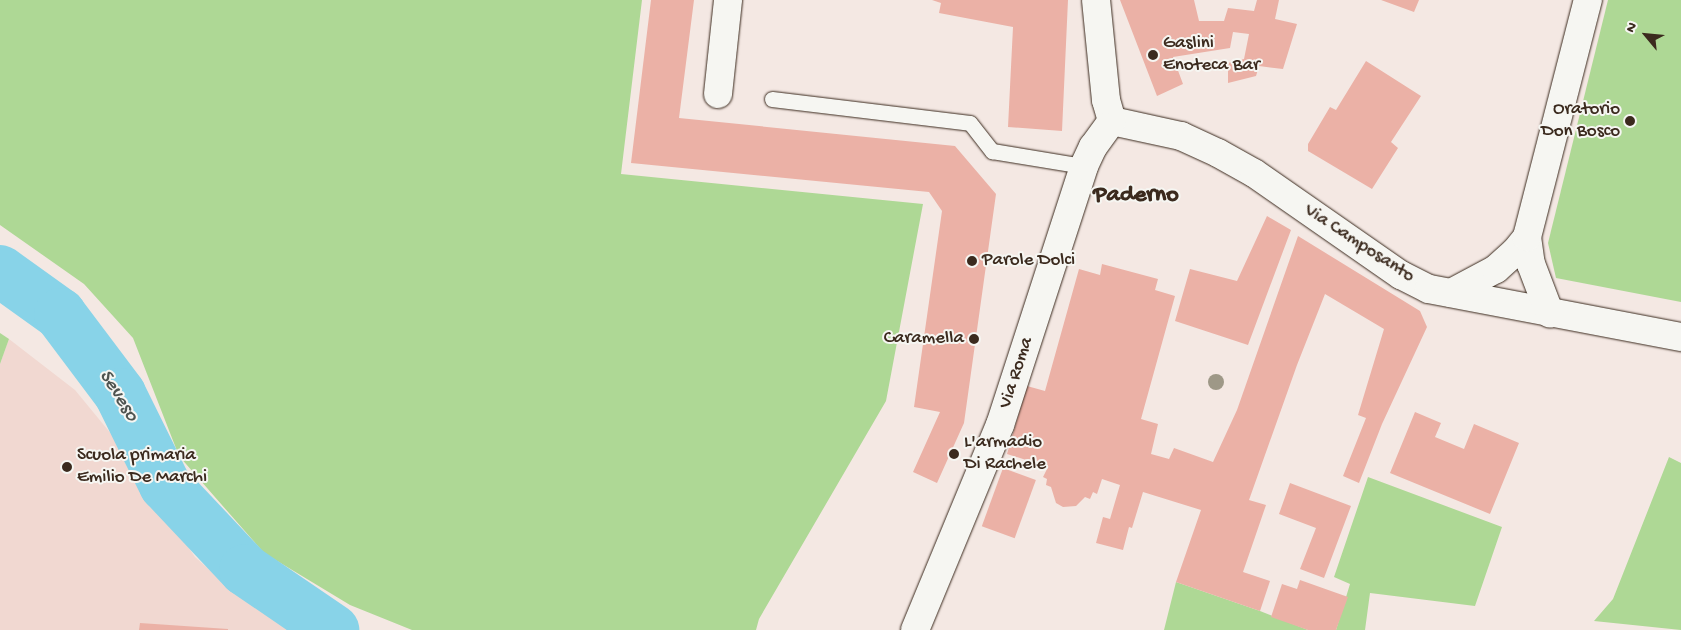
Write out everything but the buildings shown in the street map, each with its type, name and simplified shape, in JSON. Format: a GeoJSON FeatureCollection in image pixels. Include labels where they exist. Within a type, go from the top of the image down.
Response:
{"type":"FeatureCollection","features":[{"type":"Feature","properties":{"kind":"street"},"geometry":{"type":"LineString","coordinates":[[718,94],[728,0]]}},
{"type":"Feature","properties":{"kind":"street"},"geometry":{"type":"LineString","coordinates":[[1096,0],[1106,100],[1112,121]]}},
{"type":"Feature","properties":{"kind":"street"},"geometry":{"type":"LineString","coordinates":[[1451,293],[1496,269],[1516,252],[1527,237],[1588,0]]}},
{"type":"Feature","properties":{"kind":"street","name":"Via Roma"},"geometry":{"type":"LineString","coordinates":[[914,630],[1000,425],[1084,166],[1093,147],[1112,121]]}},
{"type":"Feature","properties":{"kind":"street","name":"Via Camposanto"},"geometry":{"type":"LineString","coordinates":[[1112,121],[1180,136],[1212,150],[1254,173],[1401,275],[1429,288],[1550,314],[1681,337]]}},
{"type":"Feature","properties":{"kind":"street"},"geometry":{"type":"LineString","coordinates":[[1527,237],[1531,264],[1550,314]]}},
{"type":"Feature","properties":{"kind":"lane"},"geometry":{"type":"LineString","coordinates":[[772,100],[970,123],[992,151],[1084,166]]}},
{"type":"Feature","properties":{"kind":"shaded area","name":"Scuola primaria Emilio De Marchi"},"geometry":{"type":"Polygon","coordinates":[[[9,339],[75,390],[112,435],[195,557],[240,597],[295,630],[0,630],[0,364],[9,339]]]}},
{"type":"Feature","properties":{"kind":"green space"},"geometry":{"type":"Polygon","coordinates":[[[0,0],[642,0],[621,174],[923,204],[886,401],[759,619],[756,630],[412,630],[350,605],[264,553],[179,456],[133,338],[84,284],[0,225],[0,0]]]}},
{"type":"Feature","properties":{"kind":"green space","name":"Oratorio Don Bosco"},"geometry":{"type":"Polygon","coordinates":[[[1608,0],[1681,0],[1681,302],[1556,278],[1548,243],[1608,0]]]}},
{"type":"Feature","properties":{"kind":"green space"},"geometry":{"type":"Polygon","coordinates":[[[0,333],[9,339],[0,364],[0,333]]]}},
{"type":"Feature","properties":{"kind":"green space"},"geometry":{"type":"Polygon","coordinates":[[[1669,457],[1681,463],[1681,630],[1594,621],[1613,599],[1669,457]]]}},
{"type":"Feature","properties":{"kind":"green space"},"geometry":{"type":"Polygon","coordinates":[[[1368,477],[1502,527],[1475,606],[1370,593],[1365,630],[1336,630],[1350,584],[1334,577],[1368,477]]]}},
{"type":"Feature","properties":{"kind":"green space"},"geometry":{"type":"Polygon","coordinates":[[[1176,582],[1260,611],[1308,630],[1164,630],[1176,582]]]}},
{"type":"Feature","properties":{"kind":"waterway","name":"Seveso"},"geometry":{"type":"LineString","coordinates":[[0,271],[60,314],[120,394],[165,485],[245,570],[333,630]]}},
{"type":"Feature","properties":{"kind":"place","name":"Gaslini Enoteca Bar"},"geometry":{"type":"Point","coordinates":[1153,55]}},
{"type":"Feature","properties":{"kind":"place","name":"Oratorio Don Bosco"},"geometry":{"type":"Point","coordinates":[1630,121]}},
{"type":"Feature","properties":{"kind":"place","name":"Parole Dolci"},"geometry":{"type":"Point","coordinates":[972,261]}},
{"type":"Feature","properties":{"kind":"place","name":"Caramella"},"geometry":{"type":"Point","coordinates":[974,339]}},
{"type":"Feature","properties":{"kind":"place","name":"L'armadio Di Rachele"},"geometry":{"type":"Point","coordinates":[954,454]}},
{"type":"Feature","properties":{"kind":"place","name":"Scuola primaria Emilio De Marchi"},"geometry":{"type":"Point","coordinates":[67,467]}},
{"type":"Feature","properties":{"kind":"district","name":"Paderno"},"geometry":{"type":"Point","coordinates":[1136,196]}}]}
